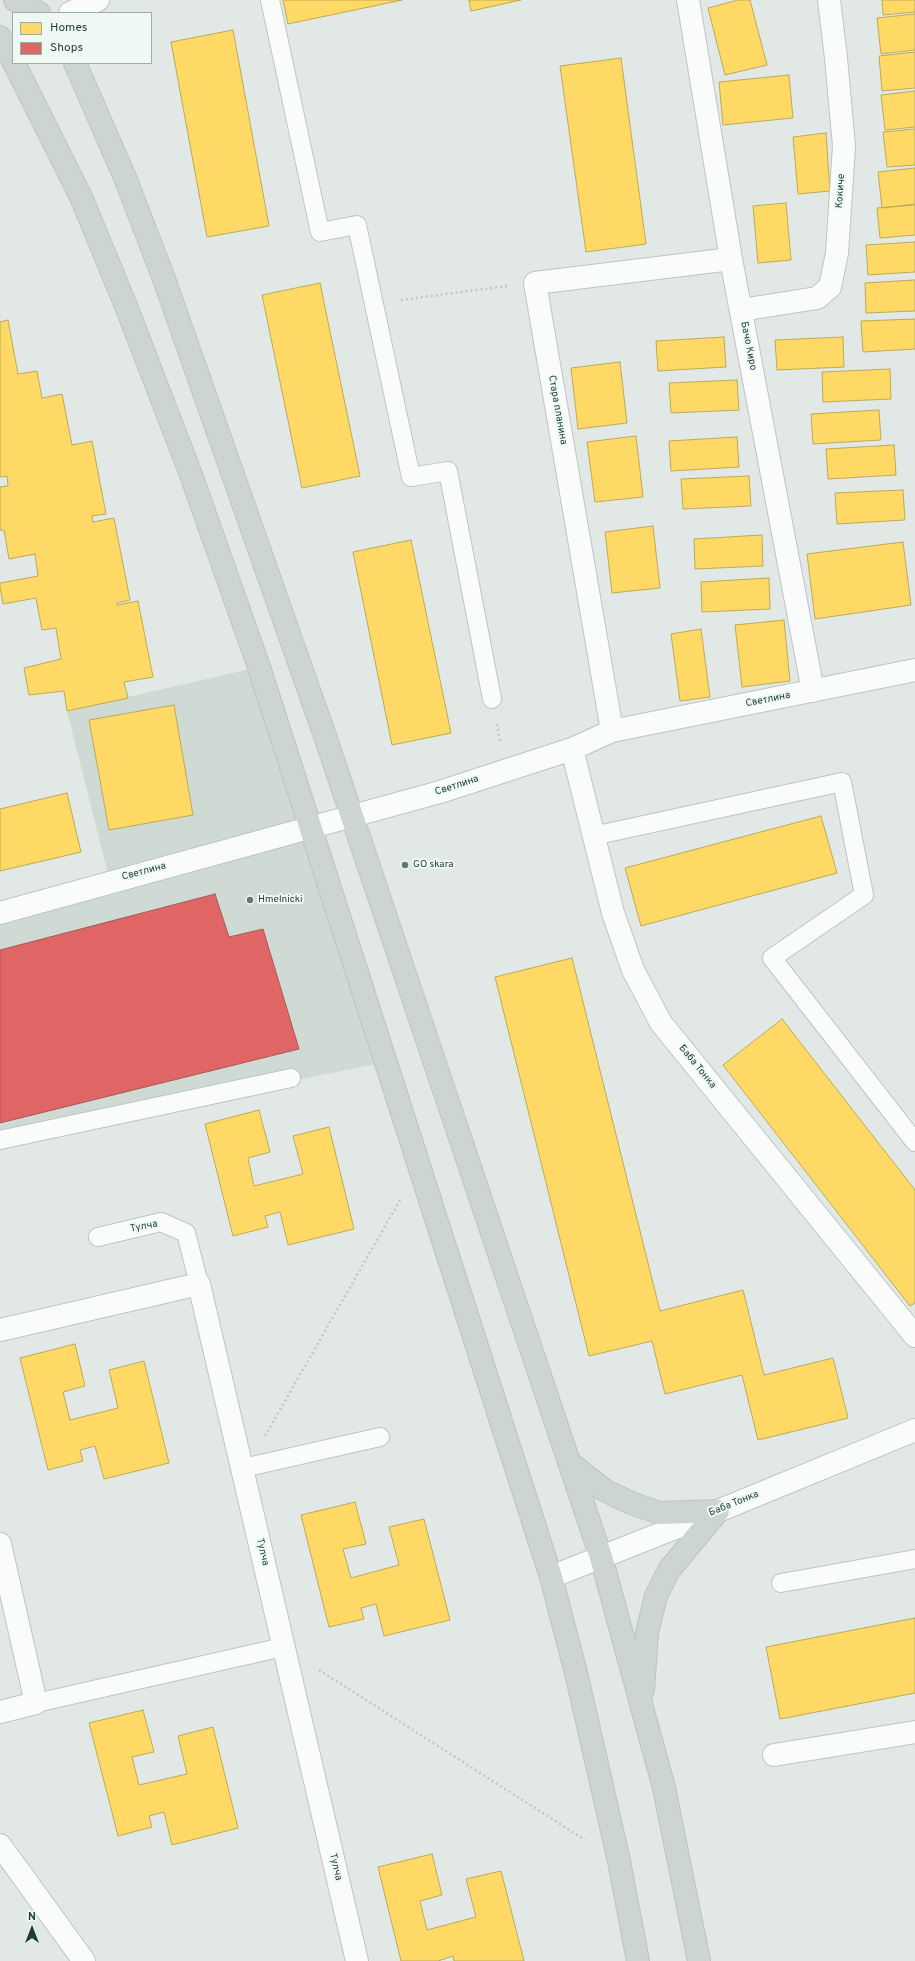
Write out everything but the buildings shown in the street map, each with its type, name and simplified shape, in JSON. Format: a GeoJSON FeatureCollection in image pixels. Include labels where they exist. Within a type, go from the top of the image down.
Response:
{"type":"FeatureCollection","features":[{"type":"Feature","properties":{"kind":"main road"},"geometry":{"type":"LineString","coordinates":[[15,0],[37,12]]}},
{"type":"Feature","properties":{"kind":"main road"},"geometry":{"type":"LineString","coordinates":[[45,0],[51,12]]}},
{"type":"Feature","properties":{"kind":"main road"},"geometry":{"type":"LineString","coordinates":[[0,36],[12,58]]}},
{"type":"Feature","properties":{"kind":"main road"},"geometry":{"type":"LineString","coordinates":[[15,64],[81,198],[126,306],[190,472],[259,667],[551,1576],[577,1677],[619,1861],[638,1961]]}},
{"type":"Feature","properties":{"kind":"main road"},"geometry":{"type":"LineString","coordinates":[[33,99],[34,64]]}},
{"type":"Feature","properties":{"kind":"main road"},"geometry":{"type":"LineString","coordinates":[[76,64],[126,180],[164,279],[353,816],[429,1048],[601,1557],[664,1788],[699,1961]]}},
{"type":"Feature","properties":{"kind":"main road"},"geometry":{"type":"LineString","coordinates":[[570,1463],[604,1490],[631,1503],[660,1513],[718,1511]]}},
{"type":"Feature","properties":{"kind":"main road"},"geometry":{"type":"LineString","coordinates":[[642,1706],[647,1634],[656,1596],[669,1570],[718,1511]]}},
{"type":"Feature","properties":{"kind":"street"},"geometry":{"type":"LineString","coordinates":[[72,12],[98,0]]}},
{"type":"Feature","properties":{"kind":"street","name":"Бачо Киро"},"geometry":{"type":"LineString","coordinates":[[688,0],[731,260],[813,691]]}},
{"type":"Feature","properties":{"kind":"street","name":"Кокиче"},"geometry":{"type":"LineString","coordinates":[[741,310],[817,298],[830,287],[837,253],[844,146],[829,0]]}},
{"type":"Feature","properties":{"kind":"street"},"geometry":{"type":"LineString","coordinates":[[535,283],[731,260]]}},
{"type":"Feature","properties":{"kind":"street","name":"Стара планина"},"geometry":{"type":"LineString","coordinates":[[535,283],[612,731]]}},
{"type":"Feature","properties":{"kind":"street","name":"Светлина"},"geometry":{"type":"LineString","coordinates":[[0,913],[440,792],[572,749],[612,731],[915,670]]}},
{"type":"Feature","properties":{"kind":"street","name":"Баба Тонка"},"geometry":{"type":"LineString","coordinates":[[572,749],[613,913],[633,970],[661,1023],[913,1331]]}},
{"type":"Feature","properties":{"kind":"street"},"geometry":{"type":"LineString","coordinates":[[0,1330],[199,1284]]}},
{"type":"Feature","properties":{"kind":"street","name":"Тулча"},"geometry":{"type":"LineString","coordinates":[[199,1284],[357,1961]]}},
{"type":"Feature","properties":{"kind":"street","name":"Баба Тонка"},"geometry":{"type":"LineString","coordinates":[[551,1576],[718,1511],[915,1430]]}},
{"type":"Feature","properties":{"kind":"street"},"geometry":{"type":"LineString","coordinates":[[0,1544],[36,1703],[0,1712]]}},
{"type":"Feature","properties":{"kind":"street"},"geometry":{"type":"LineString","coordinates":[[774,1755],[915,1732]]}},
{"type":"Feature","properties":{"kind":"street"},"geometry":{"type":"LineString","coordinates":[[0,1845],[84,1961]]}},
{"type":"Feature","properties":{"kind":"lane"},"geometry":{"type":"LineString","coordinates":[[270,0],[320,232],[357,225],[411,477],[448,471],[492,699]]}},
{"type":"Feature","properties":{"kind":"lane"},"geometry":{"type":"LineString","coordinates":[[593,836],[842,782],[864,894],[772,958],[915,1142]]}},
{"type":"Feature","properties":{"kind":"lane"},"geometry":{"type":"LineString","coordinates":[[0,1140],[291,1078]]}},
{"type":"Feature","properties":{"kind":"lane","name":"Тулча"},"geometry":{"type":"LineString","coordinates":[[98,1237],[161,1222],[186,1233],[199,1284]]}},
{"type":"Feature","properties":{"kind":"lane"},"geometry":{"type":"LineString","coordinates":[[243,1468],[380,1437]]}},
{"type":"Feature","properties":{"kind":"lane"},"geometry":{"type":"LineString","coordinates":[[781,1583],[915,1559]]}},
{"type":"Feature","properties":{"kind":"lane"},"geometry":{"type":"LineString","coordinates":[[36,1703],[283,1647]]}},
{"type":"Feature","properties":{"kind":"path"},"geometry":{"type":"LineString","coordinates":[[374,303],[535,283]]}},
{"type":"Feature","properties":{"kind":"path"},"geometry":{"type":"LineString","coordinates":[[492,699],[505,770]]}},
{"type":"Feature","properties":{"kind":"path"},"geometry":{"type":"LineString","coordinates":[[243,1468],[261,1442],[419,1167]]}},
{"type":"Feature","properties":{"kind":"path"},"geometry":{"type":"LineString","coordinates":[[283,1647],[619,1861]]}},
{"type":"Feature","properties":{"kind":"shaded area"},"geometry":{"type":"Polygon","coordinates":[[[259,667],[385,1062],[0,1141],[0,913],[110,882],[67,711],[259,667]]]}},
{"type":"Feature","properties":{"kind":"place","name":"GO skara"},"geometry":{"type":"Point","coordinates":[405,865]}},
{"type":"Feature","properties":{"kind":"place","name":"Hmelnicki"},"geometry":{"type":"Point","coordinates":[250,900]}}]}
